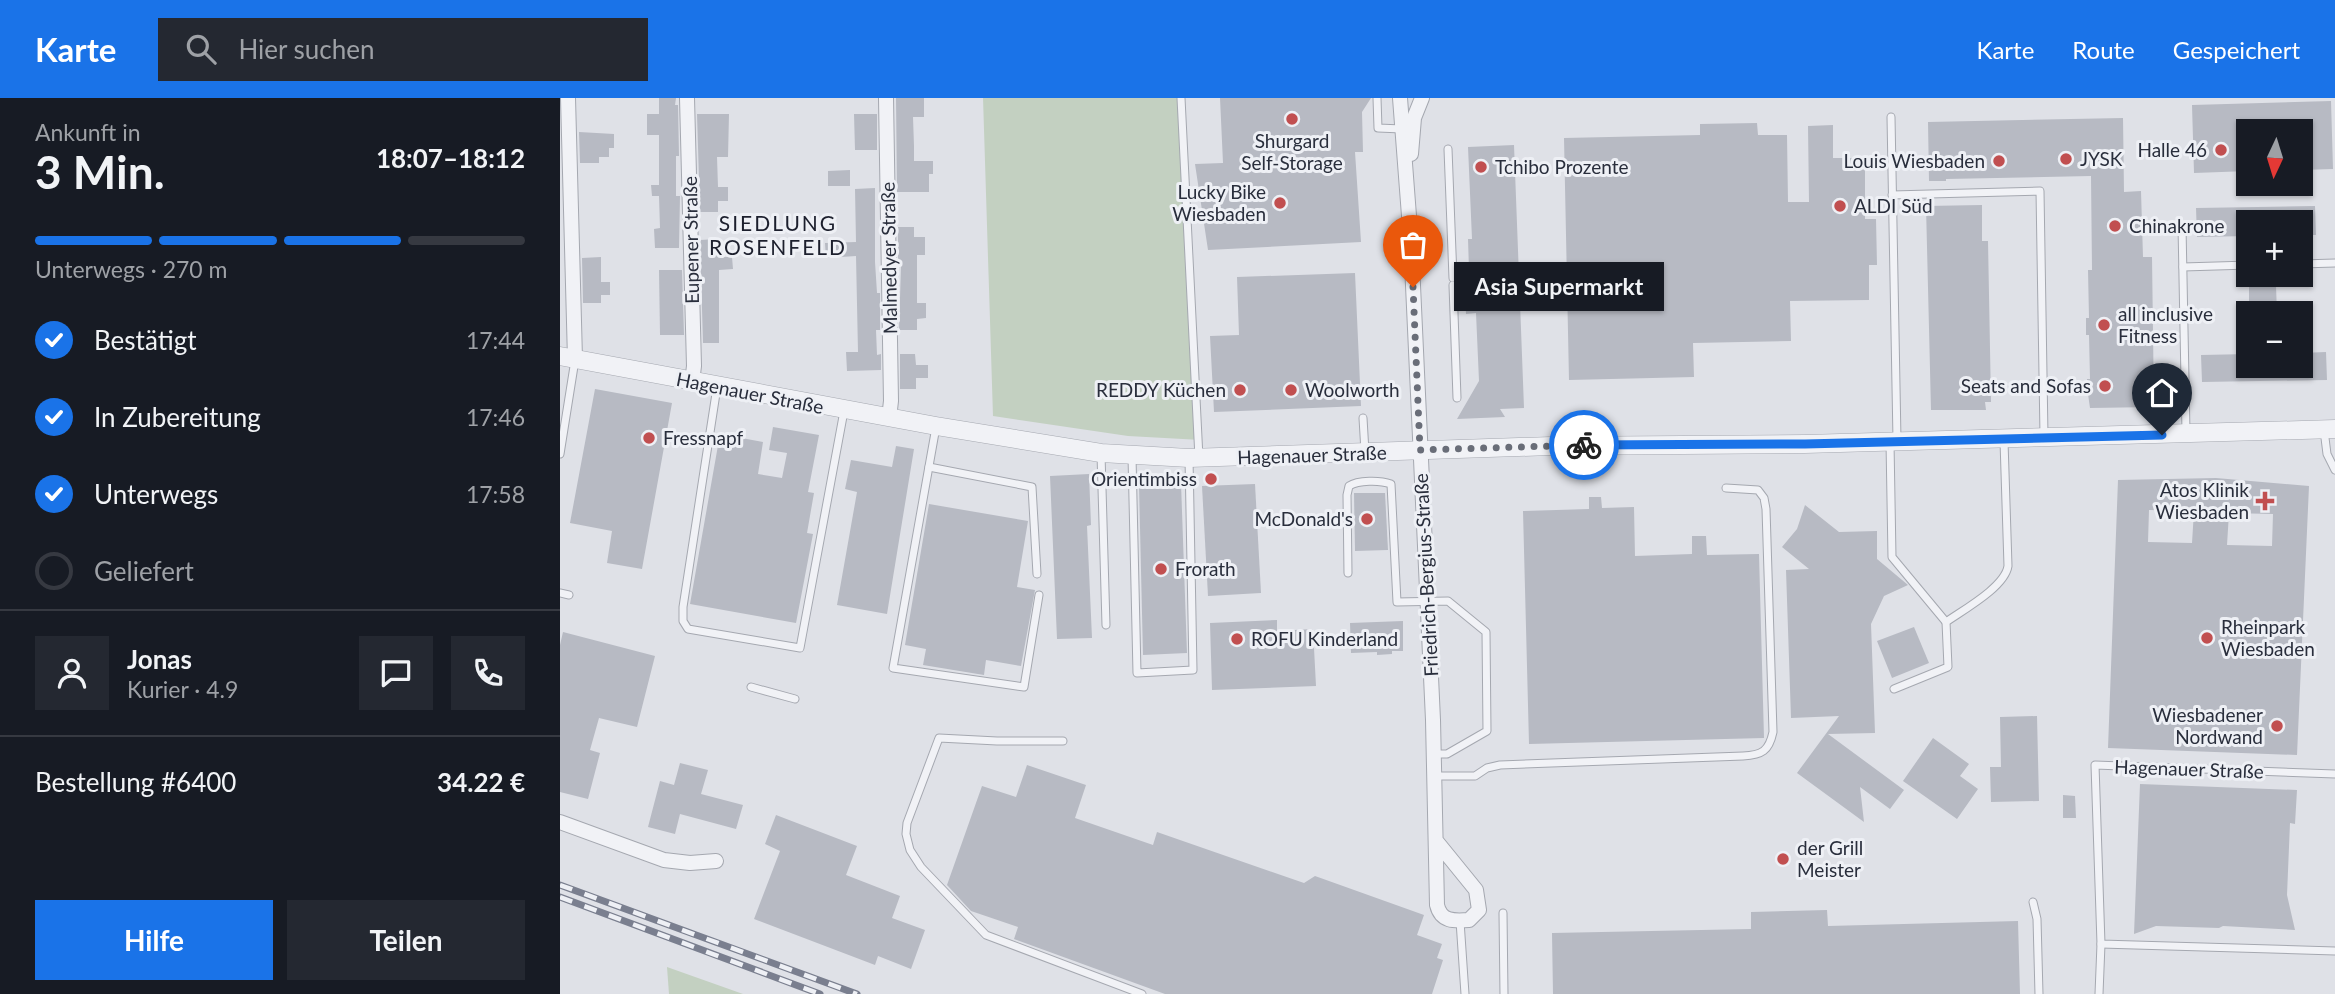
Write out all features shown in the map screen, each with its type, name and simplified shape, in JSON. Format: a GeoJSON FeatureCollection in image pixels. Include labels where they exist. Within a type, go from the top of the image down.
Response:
{"type":"FeatureCollection","features":[{"type":"Feature","properties":{"kind":"street"},"geometry":{"type":"LineString","coordinates":[[567,358],[568,98]]}},
{"type":"Feature","properties":{"kind":"street","name":"Eupener Straße"},"geometry":{"type":"LineString","coordinates":[[687,98],[694,366],[692,382]]}},
{"type":"Feature","properties":{"kind":"street","name":"Malmedyer Straße"},"geometry":{"type":"LineString","coordinates":[[886,98],[891,401],[889,418]]}},
{"type":"Feature","properties":{"kind":"street","name":"Friedrich-Bergius-Straße"},"geometry":{"type":"LineString","coordinates":[[1408,183],[1414,118],[1422,98]]}},
{"type":"Feature","properties":{"kind":"street","name":"Friedrich-Bergius-Straße"},"geometry":{"type":"LineString","coordinates":[[1403,102],[1402,129],[1408,183],[1435,776],[1438,911],[1448,920],[1460,921]]}},
{"type":"Feature","properties":{"kind":"street","name":"Hagenauer Straße"},"geometry":{"type":"LineString","coordinates":[[567,358],[889,418],[1132,456],[1194,458],[1550,446],[1805,444],[2329,429]]}},
{"type":"Feature","properties":{"kind":"street"},"geometry":{"type":"LineString","coordinates":[[560,822],[664,860],[690,863],[716,861]]}},
{"type":"Feature","properties":{"kind":"street"},"geometry":{"type":"LineString","coordinates":[[1437,842],[1476,890],[1479,910],[1469,920],[1460,921]]}},
{"type":"Feature","properties":{"kind":"lane"},"geometry":{"type":"LineString","coordinates":[[1132,456],[1137,673],[1193,670],[1194,458],[1181,98]]}},
{"type":"Feature","properties":{"kind":"lane"},"geometry":{"type":"LineString","coordinates":[[1377,98],[1378,128],[1402,129]]}},
{"type":"Feature","properties":{"kind":"lane"},"geometry":{"type":"LineString","coordinates":[[1891,117],[1894,441],[1892,557],[1946,622],[1948,667],[1894,689]]}},
{"type":"Feature","properties":{"kind":"lane"},"geometry":{"type":"LineString","coordinates":[[1448,149],[1457,398]]}},
{"type":"Feature","properties":{"kind":"lane"},"geometry":{"type":"LineString","coordinates":[[1892,195],[2040,191],[2044,437]]}},
{"type":"Feature","properties":{"kind":"lane"},"geometry":{"type":"LineString","coordinates":[[2182,226],[2186,434]]}},
{"type":"Feature","properties":{"kind":"lane"},"geometry":{"type":"LineString","coordinates":[[2313,264],[2335,263]]}},
{"type":"Feature","properties":{"kind":"lane"},"geometry":{"type":"LineString","coordinates":[[2183,267],[2236,265]]}},
{"type":"Feature","properties":{"kind":"lane"},"geometry":{"type":"LineString","coordinates":[[560,453],[567,358]]}},
{"type":"Feature","properties":{"kind":"lane"},"geometry":{"type":"LineString","coordinates":[[718,387],[682,607],[683,621],[688,629],[800,648],[845,410]]}},
{"type":"Feature","properties":{"kind":"lane"},"geometry":{"type":"LineString","coordinates":[[1363,418],[1365,454]]}},
{"type":"Feature","properties":{"kind":"lane"},"geometry":{"type":"LineString","coordinates":[[936,426],[893,668],[1024,687],[1039,595]]}},
{"type":"Feature","properties":{"kind":"lane","name":"Hagenauer Straße"},"geometry":{"type":"LineString","coordinates":[[2329,429],[2327,454],[2335,470]]}},
{"type":"Feature","properties":{"kind":"lane"},"geometry":{"type":"LineString","coordinates":[[1946,622],[2006,576],[2008,566],[2004,438]]}},
{"type":"Feature","properties":{"kind":"lane"},"geometry":{"type":"LineString","coordinates":[[1101,453],[1106,625]]}},
{"type":"Feature","properties":{"kind":"lane"},"geometry":{"type":"LineString","coordinates":[[929,467],[1032,487],[1037,574]]}},
{"type":"Feature","properties":{"kind":"lane"},"geometry":{"type":"LineString","coordinates":[[1348,573],[1349,486],[1353,483],[1391,484],[1396,602],[1448,601],[1486,632],[1487,731],[1447,754],[1434,754]]}},
{"type":"Feature","properties":{"kind":"lane"},"geometry":{"type":"LineString","coordinates":[[1435,776],[1475,776],[1487,768],[1500,765],[1743,756],[1764,752],[1769,747],[1773,732],[1766,509],[1764,498],[1758,491],[1726,488]]}},
{"type":"Feature","properties":{"kind":"lane"},"geometry":{"type":"LineString","coordinates":[[560,593],[569,595]]}},
{"type":"Feature","properties":{"kind":"lane"},"geometry":{"type":"LineString","coordinates":[[751,687],[795,699]]}},
{"type":"Feature","properties":{"kind":"lane"},"geometry":{"type":"LineString","coordinates":[[1063,741],[939,738],[907,823],[906,834],[910,850],[921,867],[986,934],[1142,994]]}},
{"type":"Feature","properties":{"kind":"lane","name":"Hagenauer Straße"},"geometry":{"type":"LineString","coordinates":[[2099,994],[2101,944],[2095,765],[2335,775]]}},
{"type":"Feature","properties":{"kind":"lane"},"geometry":{"type":"LineString","coordinates":[[2034,902],[2039,994]]}},
{"type":"Feature","properties":{"kind":"lane"},"geometry":{"type":"LineString","coordinates":[[1503,913],[1504,994]]}},
{"type":"Feature","properties":{"kind":"lane"},"geometry":{"type":"LineString","coordinates":[[1460,921],[1465,994]]}},
{"type":"Feature","properties":{"kind":"lane"},"geometry":{"type":"LineString","coordinates":[[2101,944],[2335,951]]}},
{"type":"Feature","properties":{"kind":"green space"},"geometry":{"type":"Polygon","coordinates":[[[983,98],[1182,98],[1201,440],[1128,436],[993,416],[983,98]]]}},
{"type":"Feature","properties":{"kind":"green space"},"geometry":{"type":"Polygon","coordinates":[[[667,967],[743,994],[669,994],[667,967]]]}},
{"type":"Feature","properties":{"kind":"building"},"geometry":{"type":"Polygon","coordinates":[[[659,98],[676,98],[675,105],[678,105],[679,156],[676,156],[676,196],[680,196],[679,248],[655,248],[654,229],[660,228],[659,196],[652,196],[651,185],[659,185],[659,135],[647,135],[647,114],[659,114],[659,98]]]}},
{"type":"Feature","properties":{"kind":"building"},"geometry":{"type":"Polygon","coordinates":[[[896,98],[924,98],[924,117],[913,117],[914,161],[933,161],[933,174],[929,174],[929,192],[897,192],[896,98]]]}},
{"type":"Feature","properties":{"kind":"building"},"geometry":{"type":"Polygon","coordinates":[[[1220,98],[1371,98],[1362,112],[1363,152],[1355,152],[1361,242],[1208,250],[1195,164],[1223,163],[1220,98]]]}},
{"type":"Feature","properties":{"kind":"building","name":"Halle 46"},"geometry":{"type":"Polygon","coordinates":[[[2331,101],[2333,169],[2314,170],[2314,119],[2236,119],[2236,171],[2194,173],[2192,105],[2331,101]]]}},
{"type":"Feature","properties":{"kind":"building"},"geometry":{"type":"Polygon","coordinates":[[[697,114],[729,114],[728,157],[717,157],[718,187],[728,187],[728,201],[718,201],[718,212],[700,212],[697,114]]]}},
{"type":"Feature","properties":{"kind":"building"},"geometry":{"type":"Polygon","coordinates":[[[854,114],[877,114],[877,150],[855,150],[854,114]]]}},
{"type":"Feature","properties":{"kind":"building"},"geometry":{"type":"Polygon","coordinates":[[[2123,118],[2124,192],[2141,191],[2143,257],[2152,257],[2154,407],[2090,408],[2087,387],[2087,379],[2090,379],[2089,335],[2086,335],[2086,318],[2089,318],[2088,270],[2092,270],[2091,176],[1929,181],[1928,122],[2123,118]]]}},
{"type":"Feature","properties":{"kind":"building"},"geometry":{"type":"Polygon","coordinates":[[[1757,123],[1758,135],[1787,135],[1788,202],[1809,202],[1808,126],[1833,125],[1833,158],[1865,158],[1865,219],[1876,219],[1877,265],[1869,265],[1869,300],[1790,301],[1791,341],[1693,343],[1694,377],[1569,380],[1564,138],[1700,135],[1700,124],[1757,123]]]}},
{"type":"Feature","properties":{"kind":"building"},"geometry":{"type":"Polygon","coordinates":[[[579,132],[614,134],[614,148],[609,148],[609,157],[599,157],[599,163],[580,163],[579,132]]]}},
{"type":"Feature","properties":{"kind":"building"},"geometry":{"type":"Polygon","coordinates":[[[1514,145],[1524,408],[1500,409],[1505,417],[1457,419],[1479,381],[1476,313],[1466,314],[1464,270],[1469,270],[1468,239],[1472,239],[1468,147],[1514,145]]]}},
{"type":"Feature","properties":{"kind":"building"},"geometry":{"type":"Polygon","coordinates":[[[850,170],[850,186],[828,186],[828,171],[850,170]]]}},
{"type":"Feature","properties":{"kind":"building"},"geometry":{"type":"Polygon","coordinates":[[[875,188],[875,262],[877,293],[880,293],[880,330],[876,330],[877,355],[881,354],[881,370],[847,371],[846,352],[858,352],[856,256],[826,258],[825,243],[856,242],[855,189],[875,188]]]}},
{"type":"Feature","properties":{"kind":"building"},"geometry":{"type":"Polygon","coordinates":[[[1982,205],[1982,241],[1988,241],[1991,402],[1985,402],[1986,410],[1931,410],[1926,206],[1982,205]]]}},
{"type":"Feature","properties":{"kind":"building"},"geometry":{"type":"Polygon","coordinates":[[[2315,206],[2316,235],[2313,235],[2313,210],[2236,210],[2236,236],[2197,237],[2196,208],[2315,206]]]}},
{"type":"Feature","properties":{"kind":"building"},"geometry":{"type":"Polygon","coordinates":[[[898,227],[914,227],[914,237],[925,237],[925,255],[917,255],[917,303],[926,303],[926,318],[917,319],[917,330],[899,330],[901,266],[898,266],[898,227]]]}},
{"type":"Feature","properties":{"kind":"building"},"geometry":{"type":"Polygon","coordinates":[[[718,239],[718,257],[732,257],[733,269],[719,270],[719,343],[703,343],[700,240],[718,239]]]}},
{"type":"Feature","properties":{"kind":"building"},"geometry":{"type":"Polygon","coordinates":[[[601,257],[601,282],[610,282],[610,295],[601,295],[601,303],[583,303],[582,258],[601,257]]]}},
{"type":"Feature","properties":{"kind":"building"},"geometry":{"type":"Polygon","coordinates":[[[659,270],[682,270],[684,335],[660,335],[659,270]]]}},
{"type":"Feature","properties":{"kind":"building"},"geometry":{"type":"Polygon","coordinates":[[[1355,273],[1361,406],[1214,412],[1210,336],[1239,335],[1237,277],[1355,273]]]}},
{"type":"Feature","properties":{"kind":"building"},"geometry":{"type":"Polygon","coordinates":[[[2249,287],[2276,287],[2277,301],[2249,301],[2249,287]]]}},
{"type":"Feature","properties":{"kind":"building"},"geometry":{"type":"Polygon","coordinates":[[[2326,352],[2327,380],[2202,382],[2201,355],[2236,354],[2236,378],[2313,378],[2313,353],[2326,352]]]}},
{"type":"Feature","properties":{"kind":"building"},"geometry":{"type":"Polygon","coordinates":[[[900,354],[915,354],[916,365],[928,365],[928,378],[916,378],[916,389],[900,389],[900,354]]]}},
{"type":"Feature","properties":{"kind":"building"},"geometry":{"type":"Polygon","coordinates":[[[595,389],[672,403],[642,569],[607,563],[612,531],[570,523],[595,389]]]}},
{"type":"Feature","properties":{"kind":"building"},"geometry":{"type":"Polygon","coordinates":[[[773,427],[819,435],[808,492],[814,493],[807,533],[813,534],[796,623],[690,604],[720,434],[763,442],[758,474],[782,478],[787,453],[769,450],[773,427]]]}},
{"type":"Feature","properties":{"kind":"building"},"geometry":{"type":"Polygon","coordinates":[[[896,446],[914,449],[887,614],[837,605],[857,492],[845,489],[851,460],[892,467],[896,446]]]}},
{"type":"Feature","properties":{"kind":"building"},"geometry":{"type":"Polygon","coordinates":[[[1089,474],[1091,525],[1087,526],[1092,638],[1057,639],[1050,476],[1089,474]]]}},
{"type":"Feature","properties":{"kind":"building","name":"Rheinpark Wiesbaden"},"geometry":{"type":"Polygon","coordinates":[[[2216,478],[2309,486],[2297,755],[2108,748],[2118,480],[2216,478]],[[2149,510],[2148,542],[2192,543],[2194,511],[2149,510]],[[2229,513],[2227,545],[2272,546],[2273,514],[2229,513]]]}},
{"type":"Feature","properties":{"kind":"building","name":"Frorath"},"geometry":{"type":"Polygon","coordinates":[[[1181,483],[1187,653],[1143,655],[1139,485],[1181,483]]]}},
{"type":"Feature","properties":{"kind":"building"},"geometry":{"type":"Polygon","coordinates":[[[1255,484],[1261,593],[1208,596],[1202,486],[1255,484]]]}},
{"type":"Feature","properties":{"kind":"building"},"geometry":{"type":"Polygon","coordinates":[[[1354,493],[1385,493],[1388,550],[1355,551],[1354,493]]]}},
{"type":"Feature","properties":{"kind":"building"},"geometry":{"type":"Polygon","coordinates":[[[1589,497],[1601,497],[1602,508],[1634,507],[1635,556],[1692,554],[1692,536],[1706,536],[1707,555],[1759,554],[1764,738],[1529,744],[1523,511],[1589,509],[1589,497]]]}},
{"type":"Feature","properties":{"kind":"building"},"geometry":{"type":"Polygon","coordinates":[[[929,504],[1028,521],[1017,587],[1035,590],[1021,666],[986,660],[984,675],[923,665],[926,649],[905,645],[929,504]]]}},
{"type":"Feature","properties":{"kind":"building"},"geometry":{"type":"Polygon","coordinates":[[[1805,505],[1839,532],[1877,531],[1877,559],[1908,585],[1884,596],[1871,624],[1875,733],[1828,734],[1904,790],[1890,809],[1860,787],[1864,822],[1797,773],[1839,716],[1791,718],[1786,570],[1809,569],[1782,547],[1797,529],[1805,505]]]}},
{"type":"Feature","properties":{"kind":"building"},"geometry":{"type":"Polygon","coordinates":[[[1277,620],[1277,631],[1313,629],[1316,686],[1212,690],[1210,623],[1277,620]]]}},
{"type":"Feature","properties":{"kind":"building"},"geometry":{"type":"Polygon","coordinates":[[[1403,621],[1403,651],[1377,655],[1377,652],[1351,653],[1350,623],[1403,621]]]}},
{"type":"Feature","properties":{"kind":"building"},"geometry":{"type":"Polygon","coordinates":[[[1914,627],[1929,663],[1892,678],[1877,641],[1914,627]]]}},
{"type":"Feature","properties":{"kind":"building"},"geometry":{"type":"Polygon","coordinates":[[[563,632],[655,656],[637,727],[599,718],[590,750],[600,753],[588,799],[560,792],[560,645],[563,632]]]}},
{"type":"Feature","properties":{"kind":"building"},"geometry":{"type":"Polygon","coordinates":[[[2037,716],[2039,801],[1991,802],[1990,767],[2001,767],[2000,717],[2037,716]]]}},
{"type":"Feature","properties":{"kind":"building"},"geometry":{"type":"Polygon","coordinates":[[[1933,738],[1969,764],[1960,776],[1978,789],[1957,819],[1903,781],[1933,738]]]}},
{"type":"Feature","properties":{"kind":"building"},"geometry":{"type":"Polygon","coordinates":[[[680,763],[708,770],[701,794],[743,805],[736,829],[680,814],[675,834],[648,827],[660,781],[674,785],[680,763]]]}},
{"type":"Feature","properties":{"kind":"building"},"geometry":{"type":"Polygon","coordinates":[[[1027,765],[1086,785],[1075,818],[1153,845],[1157,832],[1304,883],[1315,876],[1424,915],[1417,935],[1442,944],[1437,958],[1443,960],[1432,994],[1165,994],[1014,939],[1018,927],[971,911],[947,885],[982,786],[1016,797],[1027,765]]]}},
{"type":"Feature","properties":{"kind":"building"},"geometry":{"type":"Polygon","coordinates":[[[2140,784],[2297,790],[2295,824],[2290,823],[2287,895],[2295,930],[2156,926],[2134,934],[2140,784]]]}},
{"type":"Feature","properties":{"kind":"building"},"geometry":{"type":"Polygon","coordinates":[[[2063,795],[2075,796],[2076,818],[2063,818],[2063,795]]]}},
{"type":"Feature","properties":{"kind":"building"},"geometry":{"type":"Polygon","coordinates":[[[776,815],[857,846],[846,875],[900,896],[892,918],[925,930],[911,969],[878,956],[875,965],[754,919],[780,851],[765,844],[776,815]]]}},
{"type":"Feature","properties":{"kind":"building"},"geometry":{"type":"Polygon","coordinates":[[[1827,910],[1828,926],[2018,921],[2020,994],[1553,994],[1552,933],[1751,929],[1751,912],[1827,910]]]}},
{"type":"Feature","properties":{"kind":"railway"},"geometry":{"type":"LineString","coordinates":[[560,885],[857,994]]}},
{"type":"Feature","properties":{"kind":"railway"},"geometry":{"type":"LineString","coordinates":[[560,897],[820,994]]}},
{"type":"Feature","properties":{"kind":"way so far"},"geometry":{"type":"LineString","coordinates":[[1413,287],[1420,450],[1584,445]]}},
{"type":"Feature","properties":{"kind":"place","name":"Shurgard Self-Storage"},"geometry":{"type":"Point","coordinates":[1292,119]}},
{"type":"Feature","properties":{"kind":"place","name":"Halle 46"},"geometry":{"type":"Point","coordinates":[2221,150]}},
{"type":"Feature","properties":{"kind":"place","name":"JYSK"},"geometry":{"type":"Point","coordinates":[2066,159]}},
{"type":"Feature","properties":{"kind":"place","name":"Louis Wiesbaden"},"geometry":{"type":"Point","coordinates":[1999,161]}},
{"type":"Feature","properties":{"kind":"place","name":"Tchibo Prozente"},"geometry":{"type":"Point","coordinates":[1481,167]}},
{"type":"Feature","properties":{"kind":"place","name":"Lucky Bike Wiesbaden"},"geometry":{"type":"Point","coordinates":[1280,203]}},
{"type":"Feature","properties":{"kind":"place","name":"ALDI Süd"},"geometry":{"type":"Point","coordinates":[1840,206]}},
{"type":"Feature","properties":{"kind":"place","name":"Chinakrone"},"geometry":{"type":"Point","coordinates":[2115,226]}},
{"type":"Feature","properties":{"kind":"place","name":"Asia Supermarkt"},"geometry":{"type":"Point","coordinates":[1413,287]}},
{"type":"Feature","properties":{"kind":"place","name":"all inclusive Fitness"},"geometry":{"type":"Point","coordinates":[2104,325]}},
{"type":"Feature","properties":{"kind":"place","name":"Seats and Sofas"},"geometry":{"type":"Point","coordinates":[2105,386]}},
{"type":"Feature","properties":{"kind":"place","name":"REDDY Küchen"},"geometry":{"type":"Point","coordinates":[1240,390]}},
{"type":"Feature","properties":{"kind":"place","name":"Woolworth"},"geometry":{"type":"Point","coordinates":[1291,390]}},
{"type":"Feature","properties":{"kind":"place","name":"Fressnapf"},"geometry":{"type":"Point","coordinates":[649,438]}},
{"type":"Feature","properties":{"kind":"place","name":"Orientimbiss"},"geometry":{"type":"Point","coordinates":[1211,479]}},
{"type":"Feature","properties":{"kind":"place","name":"Atos Klinik Wiesbaden"},"geometry":{"type":"Point","coordinates":[2265,501]}},
{"type":"Feature","properties":{"kind":"place","name":"McDonald's"},"geometry":{"type":"Point","coordinates":[1367,519]}},
{"type":"Feature","properties":{"kind":"place","name":"Frorath"},"geometry":{"type":"Point","coordinates":[1161,569]}},
{"type":"Feature","properties":{"kind":"place","name":"Rheinpark Wiesbaden"},"geometry":{"type":"Point","coordinates":[2207,638]}},
{"type":"Feature","properties":{"kind":"place","name":"ROFU Kinderland"},"geometry":{"type":"Point","coordinates":[1237,639]}},
{"type":"Feature","properties":{"kind":"place","name":"Wiesbadener Nordwand"},"geometry":{"type":"Point","coordinates":[2277,726]}},
{"type":"Feature","properties":{"kind":"place","name":"der Grill Meister"},"geometry":{"type":"Point","coordinates":[1783,859]}},
{"type":"Feature","properties":{"kind":"district","name":"SIEDLUNG ROSENFELD"},"geometry":{"type":"Point","coordinates":[778,236]}},
{"type":"Feature","properties":{"kind":"route"},"geometry":{"type":"LineString","coordinates":[[1584,445],[1805,444],[2162,435]]}}]}
